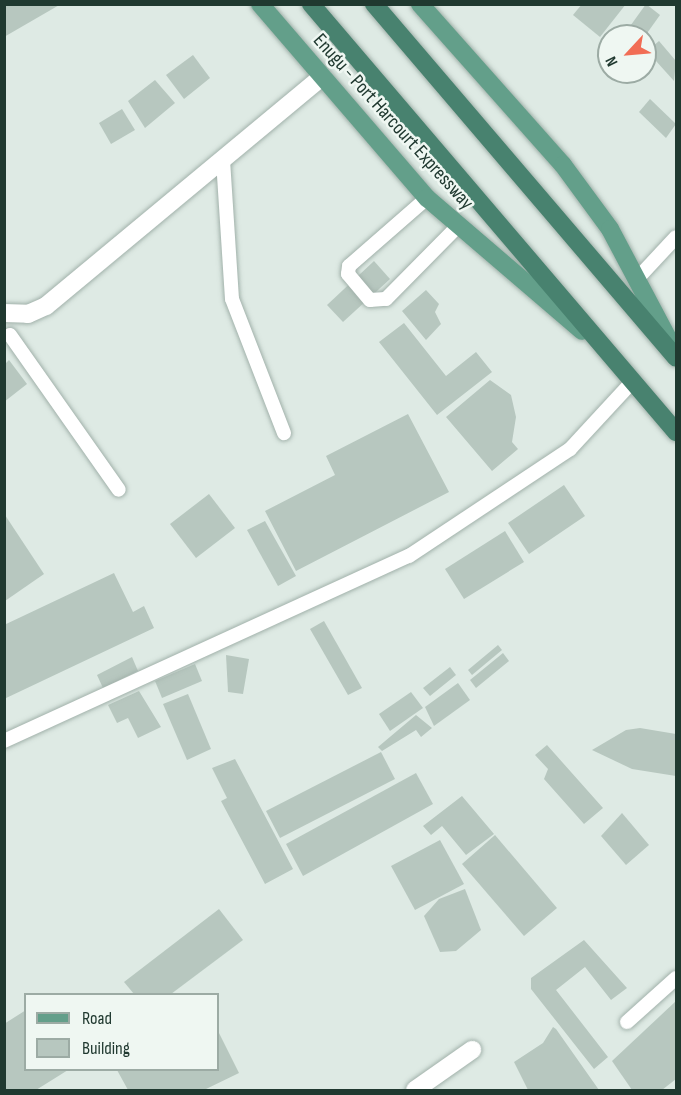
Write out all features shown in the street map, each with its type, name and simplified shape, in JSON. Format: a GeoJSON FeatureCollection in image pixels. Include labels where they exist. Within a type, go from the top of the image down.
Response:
{"type":"FeatureCollection","features":[{"type":"Feature","properties":{"kind":"highway","name":"Enugu - Port Harcourt Expressway"},"geometry":{"type":"LineString","coordinates":[[310,4],[676,432]]}},
{"type":"Feature","properties":{"kind":"highway"},"geometry":{"type":"LineString","coordinates":[[374,4],[676,356]]}},
{"type":"Feature","properties":{"kind":"main road","name":"Enugu - Port Harcourt Expressway"},"geometry":{"type":"LineString","coordinates":[[260,4],[427,198],[456,227],[561,312],[633,381]]}},
{"type":"Feature","properties":{"kind":"main road"},"geometry":{"type":"LineString","coordinates":[[420,4],[563,165],[610,229],[676,356]]}},
{"type":"Feature","properties":{"kind":"street"},"geometry":{"type":"LineString","coordinates":[[9,314],[46,306],[322,77]]}},
{"type":"Feature","properties":{"kind":"street"},"geometry":{"type":"LineString","coordinates":[[415,1090],[472,1050]]}},
{"type":"Feature","properties":{"kind":"lane"},"geometry":{"type":"LineString","coordinates":[[223,160],[232,299],[284,433]]}},
{"type":"Feature","properties":{"kind":"lane"},"geometry":{"type":"LineString","coordinates":[[427,198],[349,266],[348,274],[370,300],[386,299],[456,227]]}},
{"type":"Feature","properties":{"kind":"lane"},"geometry":{"type":"LineString","coordinates":[[637,279],[676,237]]}},
{"type":"Feature","properties":{"kind":"lane"},"geometry":{"type":"LineString","coordinates":[[9,314],[7,337],[119,490]]}},
{"type":"Feature","properties":{"kind":"lane"},"geometry":{"type":"LineString","coordinates":[[4,741],[409,556],[570,449],[633,381]]}},
{"type":"Feature","properties":{"kind":"lane"},"geometry":{"type":"LineString","coordinates":[[627,1022],[676,978]]}},
{"type":"Feature","properties":{"kind":"building"},"geometry":{"type":"Polygon","coordinates":[[[4,4],[61,4],[4,37],[4,4]]]}},
{"type":"Feature","properties":{"kind":"building"},"geometry":{"type":"Polygon","coordinates":[[[582,4],[626,4],[610,24],[597,24],[597,35],[573,15],[582,4]]]}},
{"type":"Feature","properties":{"kind":"building"},"geometry":{"type":"Polygon","coordinates":[[[646,4],[660,15],[654,24],[632,24],[646,4]]]}},
{"type":"Feature","properties":{"kind":"building"},"geometry":{"type":"Polygon","coordinates":[[[659,41],[676,61],[674,81],[657,62],[657,43],[659,41]]]}},
{"type":"Feature","properties":{"kind":"building"},"geometry":{"type":"Polygon","coordinates":[[[193,55],[210,78],[184,99],[166,75],[193,55]]]}},
{"type":"Feature","properties":{"kind":"building"},"geometry":{"type":"Polygon","coordinates":[[[155,80],[175,103],[145,128],[128,101],[155,80]]]}},
{"type":"Feature","properties":{"kind":"building"},"geometry":{"type":"Polygon","coordinates":[[[650,99],[676,124],[666,138],[639,112],[650,99]]]}},
{"type":"Feature","properties":{"kind":"building"},"geometry":{"type":"Polygon","coordinates":[[[122,109],[135,130],[111,144],[99,123],[122,109]]]}},
{"type":"Feature","properties":{"kind":"building"},"geometry":{"type":"Polygon","coordinates":[[[374,261],[390,279],[343,322],[327,305],[374,261]]]}},
{"type":"Feature","properties":{"kind":"building"},"geometry":{"type":"Polygon","coordinates":[[[426,290],[439,304],[435,312],[441,324],[426,340],[402,311],[426,290]]]}},
{"type":"Feature","properties":{"kind":"building"},"geometry":{"type":"Polygon","coordinates":[[[404,323],[446,376],[476,352],[492,372],[437,415],[379,342],[404,323]]]}},
{"type":"Feature","properties":{"kind":"building"},"geometry":{"type":"Polygon","coordinates":[[[9,360],[27,384],[4,402],[4,365],[9,360]]]}},
{"type":"Feature","properties":{"kind":"building"},"geometry":{"type":"Polygon","coordinates":[[[490,380],[511,395],[516,417],[512,442],[518,449],[492,471],[446,417],[490,380]]]}},
{"type":"Feature","properties":{"kind":"building"},"geometry":{"type":"Polygon","coordinates":[[[408,414],[449,492],[296,571],[265,511],[335,475],[326,456],[408,414]]]}},
{"type":"Feature","properties":{"kind":"building"},"geometry":{"type":"Polygon","coordinates":[[[564,485],[585,516],[529,554],[508,523],[564,485]]]}},
{"type":"Feature","properties":{"kind":"building"},"geometry":{"type":"Polygon","coordinates":[[[209,494],[235,528],[196,558],[170,524],[209,494]]]}},
{"type":"Feature","properties":{"kind":"building"},"geometry":{"type":"Polygon","coordinates":[[[5,515],[44,574],[5,601],[5,515]]]}},
{"type":"Feature","properties":{"kind":"building"},"geometry":{"type":"Polygon","coordinates":[[[265,521],[296,576],[278,586],[247,530],[265,521]]]}},
{"type":"Feature","properties":{"kind":"building"},"geometry":{"type":"Polygon","coordinates":[[[505,531],[524,562],[464,599],[445,569],[505,531]]]}},
{"type":"Feature","properties":{"kind":"building"},"geometry":{"type":"Polygon","coordinates":[[[114,573],[133,612],[144,606],[154,628],[4,699],[4,625],[114,573]]]}},
{"type":"Feature","properties":{"kind":"building"},"geometry":{"type":"Polygon","coordinates":[[[324,621],[362,688],[348,695],[310,629],[324,621]]]}},
{"type":"Feature","properties":{"kind":"building"},"geometry":{"type":"Polygon","coordinates":[[[498,645],[502,650],[472,675],[468,670],[498,645]]]}},
{"type":"Feature","properties":{"kind":"building"},"geometry":{"type":"Polygon","coordinates":[[[503,653],[509,661],[476,688],[470,680],[503,653]]]}},
{"type":"Feature","properties":{"kind":"building"},"geometry":{"type":"Polygon","coordinates":[[[226,655],[249,659],[243,694],[228,692],[226,655]]]}},
{"type":"Feature","properties":{"kind":"building"},"geometry":{"type":"Polygon","coordinates":[[[132,657],[138,671],[103,688],[97,675],[132,657]]]}},
{"type":"Feature","properties":{"kind":"building"},"geometry":{"type":"Polygon","coordinates":[[[195,664],[202,681],[162,698],[155,681],[195,664]]]}},
{"type":"Feature","properties":{"kind":"building"},"geometry":{"type":"Polygon","coordinates":[[[450,667],[456,675],[430,696],[423,688],[450,667]]]}},
{"type":"Feature","properties":{"kind":"building"},"geometry":{"type":"Polygon","coordinates":[[[458,683],[470,700],[434,726],[425,707],[458,683]]]}},
{"type":"Feature","properties":{"kind":"building"},"geometry":{"type":"Polygon","coordinates":[[[139,691],[161,727],[138,738],[128,718],[117,723],[108,705],[139,691]]]}},
{"type":"Feature","properties":{"kind":"building"},"geometry":{"type":"Polygon","coordinates":[[[411,692],[423,708],[390,731],[379,714],[411,692]]]}},
{"type":"Feature","properties":{"kind":"building"},"geometry":{"type":"Polygon","coordinates":[[[188,694],[211,749],[187,760],[163,704],[188,694]]]}},
{"type":"Feature","properties":{"kind":"building"},"geometry":{"type":"Polygon","coordinates":[[[416,715],[432,728],[421,737],[416,730],[382,751],[378,747],[416,715]]]}},
{"type":"Feature","properties":{"kind":"building"},"geometry":{"type":"Polygon","coordinates":[[[640,728],[676,734],[676,776],[632,769],[592,750],[626,730],[640,728]]]}},
{"type":"Feature","properties":{"kind":"building"},"geometry":{"type":"Polygon","coordinates":[[[547,745],[603,808],[584,824],[544,779],[548,769],[535,755],[547,745]]]}},
{"type":"Feature","properties":{"kind":"building"},"geometry":{"type":"Polygon","coordinates":[[[381,752],[395,779],[280,838],[266,811],[381,752]]]}},
{"type":"Feature","properties":{"kind":"building"},"geometry":{"type":"Polygon","coordinates":[[[235,759],[293,869],[265,884],[221,801],[227,798],[212,768],[235,759]]]}},
{"type":"Feature","properties":{"kind":"building"},"geometry":{"type":"Polygon","coordinates":[[[416,773],[433,804],[303,876],[286,844],[416,773]]]}},
{"type":"Feature","properties":{"kind":"building"},"geometry":{"type":"Polygon","coordinates":[[[462,796],[494,834],[466,855],[442,826],[431,835],[423,826],[462,796]]]}},
{"type":"Feature","properties":{"kind":"building"},"geometry":{"type":"Polygon","coordinates":[[[622,813],[649,845],[626,865],[601,836],[622,813]]]}},
{"type":"Feature","properties":{"kind":"building"},"geometry":{"type":"Polygon","coordinates":[[[495,835],[557,908],[524,936],[462,864],[495,835]]]}},
{"type":"Feature","properties":{"kind":"building"},"geometry":{"type":"Polygon","coordinates":[[[440,840],[464,884],[415,910],[391,866],[440,840]]]}},
{"type":"Feature","properties":{"kind":"building"},"geometry":{"type":"Polygon","coordinates":[[[465,889],[481,930],[456,951],[440,952],[424,916],[439,899],[465,889]]]}},
{"type":"Feature","properties":{"kind":"building"},"geometry":{"type":"Polygon","coordinates":[[[219,909],[243,940],[172,993],[133,993],[124,982],[219,909]]]}},
{"type":"Feature","properties":{"kind":"building"},"geometry":{"type":"Polygon","coordinates":[[[584,940],[627,988],[611,1000],[585,967],[556,990],[608,1057],[594,1069],[531,989],[531,978],[584,940]]]}},
{"type":"Feature","properties":{"kind":"building"},"geometry":{"type":"Polygon","coordinates":[[[676,1001],[676,1079],[662,1090],[632,1090],[612,1061],[676,1001]]]}},
{"type":"Feature","properties":{"kind":"building"},"geometry":{"type":"Polygon","coordinates":[[[24,1011],[24,1071],[66,1071],[36,1090],[4,1090],[4,1024],[24,1011]]]}},
{"type":"Feature","properties":{"kind":"building"},"geometry":{"type":"Polygon","coordinates":[[[553,1027],[599,1090],[528,1090],[514,1062],[543,1043],[553,1027]]]}},
{"type":"Feature","properties":{"kind":"building"},"geometry":{"type":"Polygon","coordinates":[[[219,1033],[239,1073],[204,1090],[128,1090],[118,1071],[219,1071],[219,1033]]]}}]}
